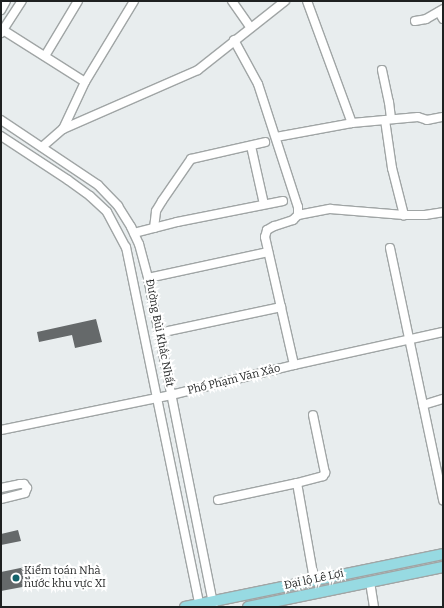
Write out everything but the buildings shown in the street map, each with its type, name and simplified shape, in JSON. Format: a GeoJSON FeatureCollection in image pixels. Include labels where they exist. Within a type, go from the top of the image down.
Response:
{"type":"FeatureCollection","features":[{"type":"Feature","properties":{"kind":"main road","name":"Đại lộ Lê Lợi"},"geometry":{"type":"LineString","coordinates":[[185,607],[214,604],[314,579],[443,554]]}},
{"type":"Feature","properties":{"kind":"main road","name":"Đại lộ Lê Lợi"},"geometry":{"type":"LineString","coordinates":[[248,607],[443,566]]}},
{"type":"Feature","properties":{"kind":"street"},"geometry":{"type":"LineString","coordinates":[[1,10],[6,1]]}},
{"type":"Feature","properties":{"kind":"street"},"geometry":{"type":"LineString","coordinates":[[22,1],[2,32],[45,56],[85,82]]}},
{"type":"Feature","properties":{"kind":"street"},"geometry":{"type":"LineString","coordinates":[[45,56],[78,1]]}},
{"type":"Feature","properties":{"kind":"street"},"geometry":{"type":"LineString","coordinates":[[63,129],[85,82],[134,1]]}},
{"type":"Feature","properties":{"kind":"street"},"geometry":{"type":"LineString","coordinates":[[232,1],[250,27]]}},
{"type":"Feature","properties":{"kind":"street"},"geometry":{"type":"LineString","coordinates":[[42,147],[63,129],[190,75],[285,1]]}},
{"type":"Feature","properties":{"kind":"street"},"geometry":{"type":"LineString","coordinates":[[307,1],[352,123]]}},
{"type":"Feature","properties":{"kind":"street"},"geometry":{"type":"LineString","coordinates":[[415,21],[442,13]]}},
{"type":"Feature","properties":{"kind":"street"},"geometry":{"type":"LineString","coordinates":[[234,40],[258,84],[298,207],[298,215]]}},
{"type":"Feature","properties":{"kind":"street"},"geometry":{"type":"LineString","coordinates":[[382,70],[389,102],[388,120],[392,168],[404,215]]}},
{"type":"Feature","properties":{"kind":"street"},"geometry":{"type":"LineString","coordinates":[[276,136],[352,123],[418,117],[427,120],[443,118]]}},
{"type":"Feature","properties":{"kind":"street","name":"Đường Bùi Khắc Nhất"},"geometry":{"type":"LineString","coordinates":[[1,120],[98,185],[118,206],[134,233],[148,278],[214,604]]}},
{"type":"Feature","properties":{"kind":"street","name":"Đường Bùi Khắc Nhất"},"geometry":{"type":"LineString","coordinates":[[1,136],[90,196],[107,212],[119,230],[131,265],[200,605]]}},
{"type":"Feature","properties":{"kind":"street"},"geometry":{"type":"LineString","coordinates":[[154,228],[156,211],[191,159],[265,142]]}},
{"type":"Feature","properties":{"kind":"street"},"geometry":{"type":"LineString","coordinates":[[251,146],[264,204]]}},
{"type":"Feature","properties":{"kind":"street"},"geometry":{"type":"LineString","coordinates":[[134,233],[283,201]]}},
{"type":"Feature","properties":{"kind":"street"},"geometry":{"type":"LineString","coordinates":[[294,365],[265,237],[268,230],[274,226],[292,220],[298,215],[330,209],[404,215],[424,215],[443,212]]}},
{"type":"Feature","properties":{"kind":"street"},"geometry":{"type":"LineString","coordinates":[[390,248],[443,500]]}},
{"type":"Feature","properties":{"kind":"street"},"geometry":{"type":"LineString","coordinates":[[148,278],[268,252]]}},
{"type":"Feature","properties":{"kind":"street"},"geometry":{"type":"LineString","coordinates":[[159,333],[280,307]]}},
{"type":"Feature","properties":{"kind":"street","name":"Phố Phạm Văn Xảo"},"geometry":{"type":"LineString","coordinates":[[1,430],[171,396],[294,365],[443,332]]}},
{"type":"Feature","properties":{"kind":"street"},"geometry":{"type":"LineString","coordinates":[[423,405],[443,399]]}},
{"type":"Feature","properties":{"kind":"street"},"geometry":{"type":"LineString","coordinates":[[218,500],[323,476],[325,473],[313,415]]}},
{"type":"Feature","properties":{"kind":"street"},"geometry":{"type":"LineString","coordinates":[[297,483],[314,579]]}},
{"type":"Feature","properties":{"kind":"street"},"geometry":{"type":"LineString","coordinates":[[1,488],[24,484],[27,488],[25,493],[1,499]]}},
{"type":"Feature","properties":{"kind":"street"},"geometry":{"type":"LineString","coordinates":[[370,582],[374,607]]}},
{"type":"Feature","properties":{"kind":"place","name":"Kiểm toán Nhà nước khu vực XI"},"geometry":{"type":"Point","coordinates":[16,578]}}]}
